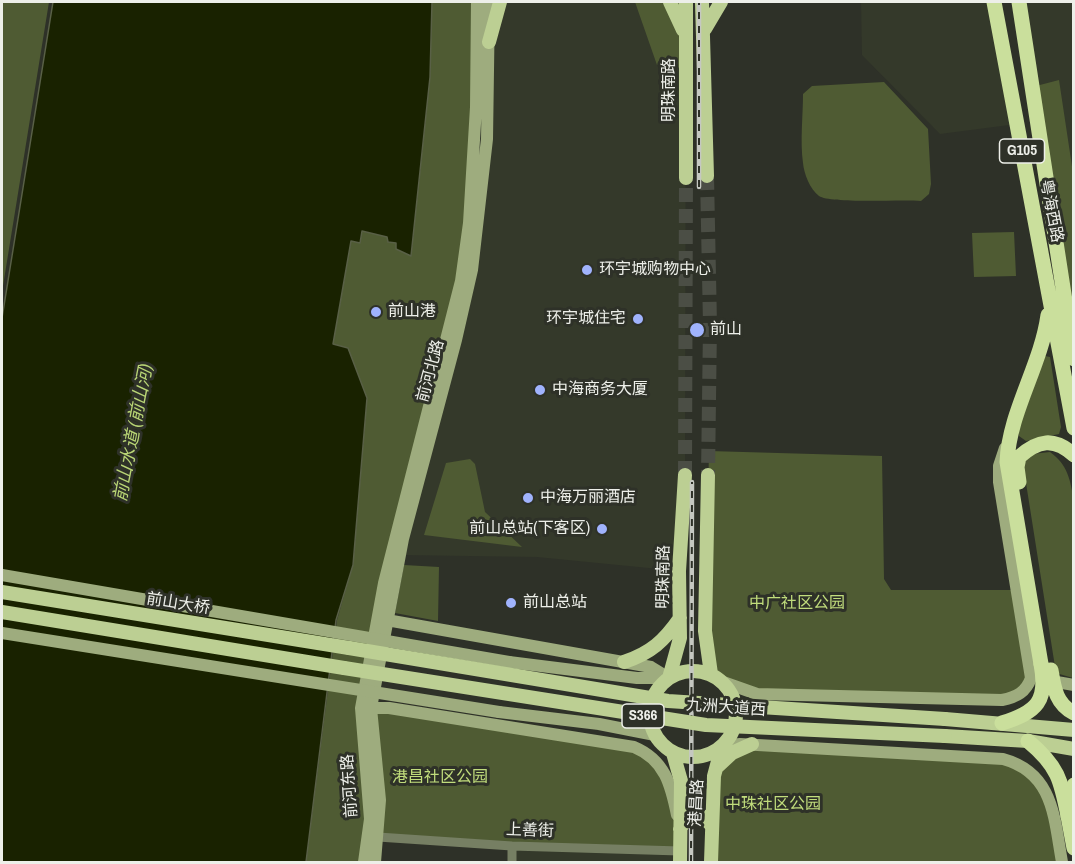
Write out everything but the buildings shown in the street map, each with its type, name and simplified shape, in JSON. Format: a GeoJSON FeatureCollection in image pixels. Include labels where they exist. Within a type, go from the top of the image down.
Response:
{"type":"FeatureCollection","features":[{"type":"Feature","properties":{"kind":"highway","name":"粤海西路"},"geometry":{"type":"LineString","coordinates":[[994,2],[1056,298],[1074,360]]}},
{"type":"Feature","properties":{"kind":"highway","name":"粤海西路"},"geometry":{"type":"LineString","coordinates":[[1019,2],[1074,428]]}},
{"type":"Feature","properties":{"kind":"highway"},"geometry":{"type":"LineString","coordinates":[[1056,298],[1074,318]]}},
{"type":"Feature","properties":{"kind":"highway"},"geometry":{"type":"LineString","coordinates":[[1056,298],[1044,341],[1008,443],[1007,462],[1046,663],[1056,695],[1074,714]]}},
{"type":"Feature","properties":{"kind":"highway"},"geometry":{"type":"LineString","coordinates":[[1002,723],[1025,714],[1039,702],[1044,688],[1046,663],[1017,467],[1019,457],[1042,442],[1051,441],[1074,455]]}},
{"type":"Feature","properties":{"kind":"highway"},"geometry":{"type":"LineString","coordinates":[[1028,741],[1057,770],[1061,779],[1071,813],[1074,848]]}},
{"type":"Feature","properties":{"kind":"highway"},"geometry":{"type":"LineString","coordinates":[[1074,785],[1074,800]]}},
{"type":"Feature","properties":{"kind":"main road","name":"前河北路"},"geometry":{"type":"LineString","coordinates":[[366,708],[398,526],[461,281],[469,223],[476,107],[477,2]]}},
{"type":"Feature","properties":{"kind":"main road","name":"前河北路"},"geometry":{"type":"LineString","coordinates":[[382,620],[456,340],[472,270],[487,139],[489,2]]}},
{"type":"Feature","properties":{"kind":"main road"},"geometry":{"type":"LineString","coordinates":[[489,42],[500,2]]}},
{"type":"Feature","properties":{"kind":"main road"},"geometry":{"type":"LineString","coordinates":[[670,2],[680,21],[686,45]]}},
{"type":"Feature","properties":{"kind":"main road","name":"明珠南路"},"geometry":{"type":"LineString","coordinates":[[686,2],[686,178]]}},
{"type":"Feature","properties":{"kind":"main road","name":"明珠南路"},"geometry":{"type":"LineString","coordinates":[[702,2],[706,176]]}},
{"type":"Feature","properties":{"kind":"main road"},"geometry":{"type":"LineString","coordinates":[[703,37],[707,22],[721,2]]}},
{"type":"Feature","properties":{"kind":"main road"},"geometry":{"type":"LineString","coordinates":[[1008,2],[1024,2]]}},
{"type":"Feature","properties":{"kind":"main road"},"geometry":{"type":"LineString","coordinates":[[2,575],[509,662],[637,678],[669,678],[682,672],[696,671],[711,674],[723,682],[757,694],[1002,700],[1015,698],[1027,687],[1030,678],[999,482],[999,466],[1008,443]]}},
{"type":"Feature","properties":{"kind":"main road","name":"明珠南路"},"geometry":{"type":"LineString","coordinates":[[669,678],[680,638],[685,475]]}},
{"type":"Feature","properties":{"kind":"main road"},"geometry":{"type":"LineString","coordinates":[[708,475],[705,631],[711,674]]}},
{"type":"Feature","properties":{"kind":"main road","name":"前山大桥"},"geometry":{"type":"LineString","coordinates":[[2,592],[349,648]]}},
{"type":"Feature","properties":{"kind":"main road","name":"九洲大道西"},"geometry":{"type":"LineString","coordinates":[[2,612],[706,725],[1028,741],[1074,749]]}},
{"type":"Feature","properties":{"kind":"main road"},"geometry":{"type":"LineString","coordinates":[[624,662],[651,651],[664,640],[680,618]]}},
{"type":"Feature","properties":{"kind":"main road"},"geometry":{"type":"LineString","coordinates":[[382,620],[651,667],[669,678]]}},
{"type":"Feature","properties":{"kind":"main road"},"geometry":{"type":"LineString","coordinates":[[2,633],[499,712],[599,724],[655,735]]}},
{"type":"Feature","properties":{"kind":"main road","name":"九洲大道西"},"geometry":{"type":"LineString","coordinates":[[349,648],[668,701],[1002,723],[1074,730]]}},
{"type":"Feature","properties":{"kind":"main road"},"geometry":{"type":"LineString","coordinates":[[669,678],[653,697],[650,716],[655,735],[673,753],[698,757],[722,747],[752,744],[1003,759],[1027,768],[1044,787],[1051,803],[1062,862]]}},
{"type":"Feature","properties":{"kind":"main road"},"geometry":{"type":"LineString","coordinates":[[1030,678],[1074,685]]}},
{"type":"Feature","properties":{"kind":"main road"},"geometry":{"type":"LineString","coordinates":[[722,747],[731,735],[736,722],[736,707],[732,694],[723,682]]}},
{"type":"Feature","properties":{"kind":"main road"},"geometry":{"type":"LineString","coordinates":[[366,708],[400,710],[634,747],[646,752],[662,767],[672,789],[680,829]]}},
{"type":"Feature","properties":{"kind":"main road","name":"前河东路"},"geometry":{"type":"LineString","coordinates":[[366,708],[380,800],[375,862]]}},
{"type":"Feature","properties":{"kind":"main road","name":"前河东路"},"geometry":{"type":"LineString","coordinates":[[363,862],[370,808],[366,708]]}},
{"type":"Feature","properties":{"kind":"main road"},"geometry":{"type":"LineString","coordinates":[[714,776],[725,758],[752,744]]}},
{"type":"Feature","properties":{"kind":"main road","name":"港昌路"},"geometry":{"type":"LineString","coordinates":[[711,862],[714,776],[722,747]]}},
{"type":"Feature","properties":{"kind":"main road","name":"港昌路"},"geometry":{"type":"LineString","coordinates":[[673,753],[681,781],[680,857]]}},
{"type":"Feature","properties":{"kind":"main road"},"geometry":{"type":"LineString","coordinates":[[1051,803],[1071,813]]}},
{"type":"Feature","properties":{"kind":"main road"},"geometry":{"type":"LineString","coordinates":[[680,829],[687,817],[694,813],[704,817],[712,826]]}},
{"type":"Feature","properties":{"kind":"street","name":"上善街"},"geometry":{"type":"LineString","coordinates":[[378,837],[680,857]]}},
{"type":"Feature","properties":{"kind":"street"},"geometry":{"type":"LineString","coordinates":[[512,846],[512,862]]}},
{"type":"Feature","properties":{"kind":"shaded area"},"geometry":{"type":"Polygon","coordinates":[[[500,2],[686,2],[685,475],[679,571],[537,557],[400,555],[472,270],[489,42],[500,2]]]}},
{"type":"Feature","properties":{"kind":"shaded area"},"geometry":{"type":"Polygon","coordinates":[[[861,2],[994,2],[1017,124],[940,134],[862,55],[861,2]]]}},
{"type":"Feature","properties":{"kind":"shaded area"},"geometry":{"type":"Polygon","coordinates":[[[1025,2],[1073,2],[1073,318],[1025,2]]]}},
{"type":"Feature","properties":{"kind":"shaded area"},"geometry":{"type":"Polygon","coordinates":[[[512,846],[678,853],[678,862],[513,862],[512,846]]]}},
{"type":"Feature","properties":{"kind":"green space"},"geometry":{"type":"Polygon","coordinates":[[[2,2],[49,2],[2,292],[2,2]]]}},
{"type":"Feature","properties":{"kind":"green space","name":"港昌社区公园"},"geometry":{"type":"Polygon","coordinates":[[[429,2],[484,2],[465,247],[371,708],[628,746],[661,769],[678,830],[678,849],[379,837],[375,862],[306,862],[337,620],[353,565],[367,398],[348,348],[333,344],[351,241],[360,243],[361,231],[388,237],[411,256],[430,77],[429,2]]]}},
{"type":"Feature","properties":{"kind":"green space"},"geometry":{"type":"Polygon","coordinates":[[[635,2],[682,2],[682,68],[657,65],[635,2]]]}},
{"type":"Feature","properties":{"kind":"green space"},"geometry":{"type":"Polygon","coordinates":[[[1059,80],[1073,173],[1073,310],[1036,86],[1059,80]]]}},
{"type":"Feature","properties":{"kind":"green space"},"geometry":{"type":"Polygon","coordinates":[[[884,82],[928,129],[931,184],[929,194],[921,201],[851,201],[819,196],[810,185],[804,167],[803,94],[812,86],[884,82]]]}},
{"type":"Feature","properties":{"kind":"green space"},"geometry":{"type":"Polygon","coordinates":[[[1014,232],[1016,276],[974,277],[972,233],[1014,232]]]}},
{"type":"Feature","properties":{"kind":"green space"},"geometry":{"type":"Polygon","coordinates":[[[1045,356],[1050,357],[1061,427],[1059,434],[1026,441],[1019,436],[1018,430],[1045,356]]]}},
{"type":"Feature","properties":{"kind":"green space","name":"中广社区公园"},"geometry":{"type":"Polygon","coordinates":[[[709,451],[882,456],[884,579],[891,590],[1020,590],[1035,675],[1032,687],[1026,696],[1005,704],[758,693],[723,682],[711,674],[705,631],[709,451]]]}},
{"type":"Feature","properties":{"kind":"green space"},"geometry":{"type":"Polygon","coordinates":[[[1050,452],[1061,462],[1067,473],[1074,501],[1073,678],[1056,673],[1023,464],[1032,454],[1050,452]]]}},
{"type":"Feature","properties":{"kind":"green space"},"geometry":{"type":"Polygon","coordinates":[[[470,459],[475,464],[485,512],[522,547],[424,535],[446,463],[470,459]]]}},
{"type":"Feature","properties":{"kind":"green space"},"geometry":{"type":"Polygon","coordinates":[[[404,565],[439,567],[438,621],[395,613],[404,565]]]}},
{"type":"Feature","properties":{"kind":"green space","name":"中珠社区公园"},"geometry":{"type":"Polygon","coordinates":[[[742,749],[1002,759],[1043,788],[1060,862],[712,862],[715,776],[742,749]]]}},
{"type":"Feature","properties":{"kind":"water","name":"前山水道 (前山河)"},"geometry":{"type":"Polygon","coordinates":[[[53,2],[432,2],[430,77],[411,256],[396,249],[396,243],[388,242],[387,237],[362,231],[360,243],[351,241],[333,344],[348,348],[367,398],[353,565],[336,620],[306,862],[2,862],[2,318],[53,2]]]}},
{"type":"Feature","properties":{"kind":"tunnel"},"geometry":{"type":"LineString","coordinates":[[707,176],[710,325],[708,475]]}},
{"type":"Feature","properties":{"kind":"tunnel"},"geometry":{"type":"LineString","coordinates":[[685,475],[686,178]]}},
{"type":"Feature","properties":{"kind":"railway"},"geometry":{"type":"LineString","coordinates":[[699,2],[699,187]]}},
{"type":"Feature","properties":{"kind":"railway"},"geometry":{"type":"LineString","coordinates":[[691,862],[692,482]]}},
{"type":"Feature","properties":{"kind":"place","name":"环宇城购物中心"},"geometry":{"type":"Point","coordinates":[587,270]}},
{"type":"Feature","properties":{"kind":"place","name":"前山港"},"geometry":{"type":"Point","coordinates":[376,312]}},
{"type":"Feature","properties":{"kind":"place","name":"环宇城住宅"},"geometry":{"type":"Point","coordinates":[638,319]}},
{"type":"Feature","properties":{"kind":"place","name":"前山"},"geometry":{"type":"Point","coordinates":[697,330]}},
{"type":"Feature","properties":{"kind":"place","name":"中海商务大厦"},"geometry":{"type":"Point","coordinates":[540,390]}},
{"type":"Feature","properties":{"kind":"place","name":"中海万丽酒店"},"geometry":{"type":"Point","coordinates":[528,498]}},
{"type":"Feature","properties":{"kind":"place","name":"前山总站(下客区)"},"geometry":{"type":"Point","coordinates":[602,529]}},
{"type":"Feature","properties":{"kind":"place","name":"前山总站"},"geometry":{"type":"Point","coordinates":[511,603]}}]}
